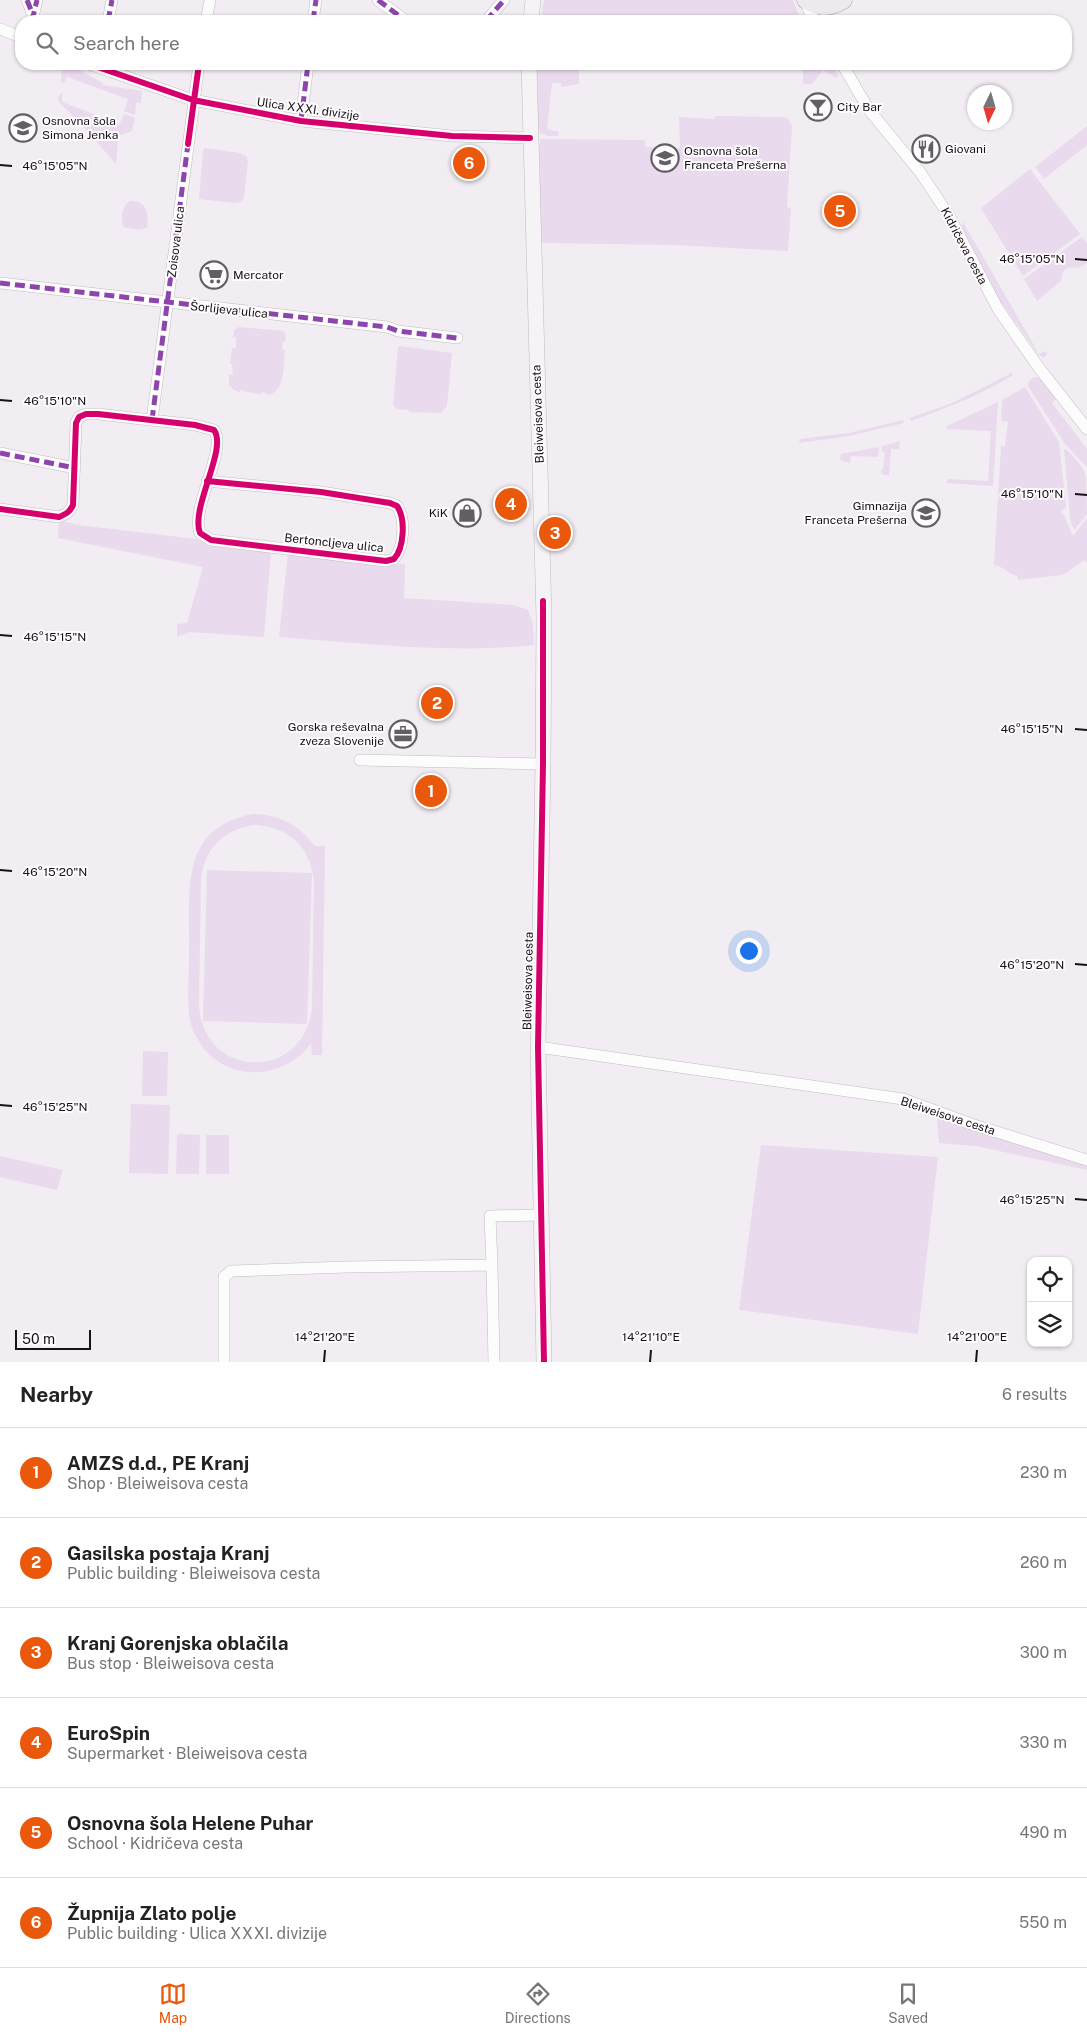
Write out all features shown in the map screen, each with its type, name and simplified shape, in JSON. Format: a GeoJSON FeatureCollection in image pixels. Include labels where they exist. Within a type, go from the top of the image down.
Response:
{"type":"FeatureCollection","features":[{"type":"Feature","properties":{"kind":"main road"},"geometry":{"type":"LineString","coordinates":[[531,15],[532,0]]}},
{"type":"Feature","properties":{"kind":"main road"},"geometry":{"type":"LineString","coordinates":[[806,0],[816,6],[827,7],[843,0]]}},
{"type":"Feature","properties":{"kind":"main road","name":"Bleiweisova cesta"},"geometry":{"type":"LineString","coordinates":[[529,70],[542,535],[543,764],[538,1047],[544,1362]]}},
{"type":"Feature","properties":{"kind":"street"},"geometry":{"type":"LineString","coordinates":[[27,0],[31,15]]}},
{"type":"Feature","properties":{"kind":"street"},"geometry":{"type":"LineString","coordinates":[[33,15],[37,0]]}},
{"type":"Feature","properties":{"kind":"street"},"geometry":{"type":"LineString","coordinates":[[109,15],[112,0]]}},
{"type":"Feature","properties":{"kind":"street"},"geometry":{"type":"LineString","coordinates":[[207,15],[210,0]]}},
{"type":"Feature","properties":{"kind":"street"},"geometry":{"type":"LineString","coordinates":[[314,15],[316,0]]}},
{"type":"Feature","properties":{"kind":"street"},"geometry":{"type":"LineString","coordinates":[[491,15],[504,0]]}},
{"type":"Feature","properties":{"kind":"street"},"geometry":{"type":"LineString","coordinates":[[806,0],[811,15]]}},
{"type":"Feature","properties":{"kind":"street"},"geometry":{"type":"LineString","coordinates":[[382,1],[399,15]]}},
{"type":"Feature","properties":{"kind":"street"},"geometry":{"type":"LineString","coordinates":[[0,29],[15,35]]}},
{"type":"Feature","properties":{"kind":"street","name":"Ulica XXXI. divizije"},"geometry":{"type":"LineString","coordinates":[[106,70],[193,100],[301,122],[452,136],[530,138]]}},
{"type":"Feature","properties":{"kind":"street","name":"Zoisova ulica"},"geometry":{"type":"LineString","coordinates":[[152,420],[169,304],[198,70]]}},
{"type":"Feature","properties":{"kind":"street"},"geometry":{"type":"LineString","coordinates":[[301,122],[307,70]]}},
{"type":"Feature","properties":{"kind":"street","name":"Kidričeva cesta"},"geometry":{"type":"LineString","coordinates":[[846,70],[869,110],[920,172],[948,214],[998,309],[1039,368],[1087,428]]}},
{"type":"Feature","properties":{"kind":"street","name":"Šorlijeva ulica"},"geometry":{"type":"LineString","coordinates":[[0,283],[169,304],[387,327],[398,331],[457,338]]}},
{"type":"Feature","properties":{"kind":"street","name":"Bertoncljeva ulica"},"geometry":{"type":"LineString","coordinates":[[0,510],[59,517],[65,515],[73,505],[76,424],[79,417],[86,414],[95,414],[208,427],[214,430],[218,440],[208,481],[198,528],[200,533],[211,540],[386,561],[394,559],[400,550],[402,518],[397,506],[390,503],[321,492],[208,481]]}},
{"type":"Feature","properties":{"kind":"street"},"geometry":{"type":"LineString","coordinates":[[0,453],[75,468]]}},
{"type":"Feature","properties":{"kind":"street"},"geometry":{"type":"LineString","coordinates":[[360,760],[543,764]]}},
{"type":"Feature","properties":{"kind":"street","name":"Bleiweisova cesta"},"geometry":{"type":"LineString","coordinates":[[538,1047],[903,1100],[971,1124],[1087,1160]]}},
{"type":"Feature","properties":{"kind":"street"},"geometry":{"type":"LineString","coordinates":[[494,1362],[490,1216],[541,1215]]}},
{"type":"Feature","properties":{"kind":"street"},"geometry":{"type":"LineString","coordinates":[[224,1362],[224,1277],[231,1272],[346,1267],[492,1265]]}},
{"type":"Feature","properties":{"kind":"shaded area"},"geometry":{"type":"Polygon","coordinates":[[[544,0],[793,0],[799,15],[542,15],[544,0]]]}},
{"type":"Feature","properties":{"kind":"shaded area"},"geometry":{"type":"Polygon","coordinates":[[[62,70],[79,70],[103,83],[102,85],[142,91],[141,103],[136,103],[135,115],[124,111],[128,99],[67,77],[64,83],[61,83],[62,70]]]}},
{"type":"Feature","properties":{"kind":"shaded area"},"geometry":{"type":"Polygon","coordinates":[[[537,70],[579,70],[579,84],[561,87],[561,83],[552,83],[547,129],[559,132],[558,136],[540,134],[540,130],[538,130],[537,70]]]}},
{"type":"Feature","properties":{"kind":"shaded area"},"geometry":{"type":"Polygon","coordinates":[[[803,70],[823,70],[812,84],[803,84],[803,70]]]}},
{"type":"Feature","properties":{"kind":"shaded area"},"geometry":{"type":"Polygon","coordinates":[[[823,70],[835,70],[838,75],[836,78],[823,70]]]}},
{"type":"Feature","properties":{"kind":"shaded area"},"geometry":{"type":"Polygon","coordinates":[[[62,93],[62,102],[120,124],[124,114],[135,118],[132,131],[118,136],[116,164],[59,102],[58,96],[62,93]]]}},
{"type":"Feature","properties":{"kind":"shaded area","name":"Osnovna šola Franceta Prešerna"},"geometry":{"type":"Polygon","coordinates":[[[715,116],[783,117],[788,119],[792,126],[787,207],[791,208],[788,251],[674,245],[541,243],[540,139],[645,140],[645,147],[680,148],[679,117],[715,119],[715,116]]]}},
{"type":"Feature","properties":{"kind":"shaded area"},"geometry":{"type":"Polygon","coordinates":[[[1087,126],[1087,145],[1044,179],[1035,167],[1087,126]]]}},
{"type":"Feature","properties":{"kind":"shaded area"},"geometry":{"type":"Polygon","coordinates":[[[205,148],[240,153],[246,156],[248,161],[244,197],[241,202],[199,199],[203,151],[205,148]]]}},
{"type":"Feature","properties":{"kind":"shaded area"},"geometry":{"type":"Polygon","coordinates":[[[1030,169],[1080,234],[1023,276],[981,208],[1030,169]]]}},
{"type":"Feature","properties":{"kind":"shaded area"},"geometry":{"type":"Polygon","coordinates":[[[130,201],[141,203],[144,206],[148,218],[147,228],[139,230],[124,227],[122,212],[130,201]]]}},
{"type":"Feature","properties":{"kind":"shaded area"},"geometry":{"type":"Polygon","coordinates":[[[963,222],[1039,354],[1045,351],[1047,354],[1044,358],[1039,355],[999,299],[961,226],[963,222]]]}},
{"type":"Feature","properties":{"kind":"shaded area"},"geometry":{"type":"Polygon","coordinates":[[[1082,237],[1087,243],[1087,263],[1079,268],[1066,268],[1061,281],[1037,301],[1024,279],[1082,237]]]}},
{"type":"Feature","properties":{"kind":"shaded area"},"geometry":{"type":"Polygon","coordinates":[[[239,327],[283,331],[286,334],[282,349],[285,350],[282,377],[277,390],[272,393],[266,395],[266,393],[261,392],[261,394],[240,390],[240,392],[234,390],[229,385],[229,374],[233,375],[232,364],[230,364],[232,348],[236,348],[236,337],[233,337],[234,330],[239,327]]]}},
{"type":"Feature","properties":{"kind":"shaded area"},"geometry":{"type":"Polygon","coordinates":[[[398,347],[452,353],[447,406],[441,413],[409,412],[409,410],[397,409],[393,405],[398,347]]]}},
{"type":"Feature","properties":{"kind":"shaded area"},"geometry":{"type":"Polygon","coordinates":[[[1012,373],[1013,375],[976,395],[911,421],[910,418],[952,403],[1012,373]]]}},
{"type":"Feature","properties":{"kind":"shaded area"},"geometry":{"type":"Polygon","coordinates":[[[1034,377],[1042,379],[1058,398],[1052,403],[1087,449],[1087,467],[1065,444],[1028,386],[1029,381],[1034,377]]]}},
{"type":"Feature","properties":{"kind":"shaded area"},"geometry":{"type":"Polygon","coordinates":[[[1025,387],[1059,442],[1066,508],[1062,510],[1062,515],[1064,515],[1073,536],[1087,518],[1087,563],[1084,560],[1061,575],[1018,580],[1017,576],[1000,566],[994,565],[1001,446],[1005,446],[1008,422],[1001,421],[1002,400],[1025,387]]]}},
{"type":"Feature","properties":{"kind":"shaded area"},"geometry":{"type":"Polygon","coordinates":[[[998,402],[993,486],[947,483],[947,479],[988,481],[991,431],[947,429],[947,426],[998,402]]]}},
{"type":"Feature","properties":{"kind":"shaded area"},"geometry":{"type":"Polygon","coordinates":[[[903,420],[904,423],[849,436],[799,443],[800,439],[849,433],[903,420]]]}},
{"type":"Feature","properties":{"kind":"shaded area"},"geometry":{"type":"Polygon","coordinates":[[[900,441],[899,449],[891,449],[889,475],[882,475],[881,470],[883,469],[885,452],[882,452],[882,446],[900,441]]]}},
{"type":"Feature","properties":{"kind":"shaded area"},"geometry":{"type":"Polygon","coordinates":[[[879,447],[878,457],[851,456],[850,463],[840,459],[841,454],[879,447]]]}},
{"type":"Feature","properties":{"kind":"shaded area"},"geometry":{"type":"Polygon","coordinates":[[[1064,449],[1078,462],[1086,477],[1087,514],[1075,529],[1070,518],[1064,449]]]}},
{"type":"Feature","properties":{"kind":"shaded area"},"geometry":{"type":"Polygon","coordinates":[[[59,520],[78,525],[196,539],[205,543],[271,551],[264,637],[190,632],[177,637],[177,624],[187,623],[203,567],[58,538],[59,520]]]}},
{"type":"Feature","properties":{"kind":"shaded area"},"geometry":{"type":"Polygon","coordinates":[[[288,552],[387,564],[405,564],[404,598],[512,605],[528,610],[533,624],[534,645],[438,648],[279,637],[288,552]]]}},
{"type":"Feature","properties":{"kind":"shaded area"},"geometry":{"type":"Polygon","coordinates":[[[253,814],[272,816],[288,822],[302,832],[315,846],[325,846],[322,1055],[312,1055],[311,1043],[299,1056],[284,1065],[268,1071],[252,1072],[235,1069],[220,1063],[206,1051],[192,1029],[188,1000],[189,900],[195,861],[204,842],[215,830],[229,821],[253,814]],[[254,825],[243,827],[233,831],[217,842],[206,858],[201,879],[199,1006],[205,1030],[218,1048],[235,1059],[254,1063],[274,1059],[292,1049],[305,1032],[312,1008],[314,882],[312,870],[308,858],[296,841],[277,829],[254,825]]]}},
{"type":"Feature","properties":{"kind":"shaded area"},"geometry":{"type":"Polygon","coordinates":[[[207,870],[312,873],[307,1024],[203,1021],[207,870]]]}},
{"type":"Feature","properties":{"kind":"shaded area"},"geometry":{"type":"Polygon","coordinates":[[[143,1051],[168,1052],[167,1096],[142,1096],[143,1051]]]}},
{"type":"Feature","properties":{"kind":"shaded area"},"geometry":{"type":"Polygon","coordinates":[[[131,1104],[170,1105],[168,1174],[129,1173],[131,1104]]]}},
{"type":"Feature","properties":{"kind":"shaded area"},"geometry":{"type":"Polygon","coordinates":[[[937,1117],[1087,1164],[1087,1170],[976,1146],[939,1143],[937,1117]]]}},
{"type":"Feature","properties":{"kind":"shaded area"},"geometry":{"type":"Polygon","coordinates":[[[177,1134],[200,1135],[199,1174],[176,1174],[177,1134]]]}},
{"type":"Feature","properties":{"kind":"shaded area"},"geometry":{"type":"Polygon","coordinates":[[[206,1135],[229,1135],[229,1174],[206,1174],[206,1135]]]}},
{"type":"Feature","properties":{"kind":"shaded area"},"geometry":{"type":"Polygon","coordinates":[[[761,1145],[938,1157],[918,1334],[739,1310],[761,1145]]]}},
{"type":"Feature","properties":{"kind":"shaded area"},"geometry":{"type":"Polygon","coordinates":[[[0,1156],[63,1170],[57,1190],[0,1177],[0,1156]]]}},
{"type":"Feature","properties":{"kind":"marked path"},"geometry":{"type":"LineString","coordinates":[[27,0],[33,15]]}},
{"type":"Feature","properties":{"kind":"marked path"},"geometry":{"type":"LineString","coordinates":[[33,15],[37,0]]}},
{"type":"Feature","properties":{"kind":"marked path"},"geometry":{"type":"LineString","coordinates":[[109,15],[112,0]]}},
{"type":"Feature","properties":{"kind":"marked path"},"geometry":{"type":"LineString","coordinates":[[314,15],[316,0]]}},
{"type":"Feature","properties":{"kind":"marked path"},"geometry":{"type":"LineString","coordinates":[[378,0],[398,15]]}},
{"type":"Feature","properties":{"kind":"marked path"},"geometry":{"type":"LineString","coordinates":[[491,15],[504,0]]}},
{"type":"Feature","properties":{"kind":"marked path"},"geometry":{"type":"LineString","coordinates":[[301,121],[307,70]]}},
{"type":"Feature","properties":{"kind":"marked path"},"geometry":{"type":"LineString","coordinates":[[152,420],[188,144]]}},
{"type":"Feature","properties":{"kind":"marked path"},"geometry":{"type":"LineString","coordinates":[[0,283],[387,327],[398,331],[457,338]]}},
{"type":"Feature","properties":{"kind":"marked path"},"geometry":{"type":"LineString","coordinates":[[0,453],[75,468]]}},
{"type":"Feature","properties":{"kind":"cycle path"},"geometry":{"type":"LineString","coordinates":[[106,70],[193,100],[301,121],[452,136],[530,138]]}},
{"type":"Feature","properties":{"kind":"cycle path"},"geometry":{"type":"LineString","coordinates":[[188,144],[198,70]]}},
{"type":"Feature","properties":{"kind":"cycle path"},"geometry":{"type":"LineString","coordinates":[[0,509],[59,517],[66,514],[73,505],[76,423],[79,417],[86,414],[98,414],[195,425],[214,430],[217,439],[216,451],[213,464],[208,479],[204,494],[200,509],[198,522],[200,533],[211,540],[386,561],[394,559],[400,548],[403,533],[402,518],[397,506],[390,503],[321,492],[207,481]]}},
{"type":"Feature","properties":{"kind":"cycle path"},"geometry":{"type":"LineString","coordinates":[[543,601],[543,764],[538,1047],[544,1362]]}},
{"type":"Feature","properties":{"kind":"place","name":"City Bar"},"geometry":{"type":"Point","coordinates":[818,107]}},
{"type":"Feature","properties":{"kind":"place","name":"Osnovna šola Simona Jenka"},"geometry":{"type":"Point","coordinates":[23,128]}},
{"type":"Feature","properties":{"kind":"place","name":"Giovani"},"geometry":{"type":"Point","coordinates":[926,149]}},
{"type":"Feature","properties":{"kind":"place","name":"Osnovna šola Franceta Prešerna"},"geometry":{"type":"Point","coordinates":[665,158]}},
{"type":"Feature","properties":{"kind":"place","name":"Župnija Zlato polje"},"geometry":{"type":"Point","coordinates":[469,163]}},
{"type":"Feature","properties":{"kind":"place","name":"Osnovna šola Helene Puhar"},"geometry":{"type":"Point","coordinates":[840,211]}},
{"type":"Feature","properties":{"kind":"place","name":"Mercator"},"geometry":{"type":"Point","coordinates":[214,275]}},
{"type":"Feature","properties":{"kind":"place","name":"EuroSpin"},"geometry":{"type":"Point","coordinates":[511,504]}},
{"type":"Feature","properties":{"kind":"place","name":"KiK"},"geometry":{"type":"Point","coordinates":[467,513]}},
{"type":"Feature","properties":{"kind":"place","name":"Gimnazija Franceta Prešerna"},"geometry":{"type":"Point","coordinates":[926,513]}},
{"type":"Feature","properties":{"kind":"place","name":"Kranj Gorenjska oblačila"},"geometry":{"type":"Point","coordinates":[555,533]}},
{"type":"Feature","properties":{"kind":"place","name":"Gasilska postaja Kranj"},"geometry":{"type":"Point","coordinates":[437,703]}},
{"type":"Feature","properties":{"kind":"place","name":"Gorska reševalna zveza Slovenije"},"geometry":{"type":"Point","coordinates":[403,734]}},
{"type":"Feature","properties":{"kind":"place","name":"AMZS d.d., PE Kranj"},"geometry":{"type":"Point","coordinates":[431,791]}}]}
